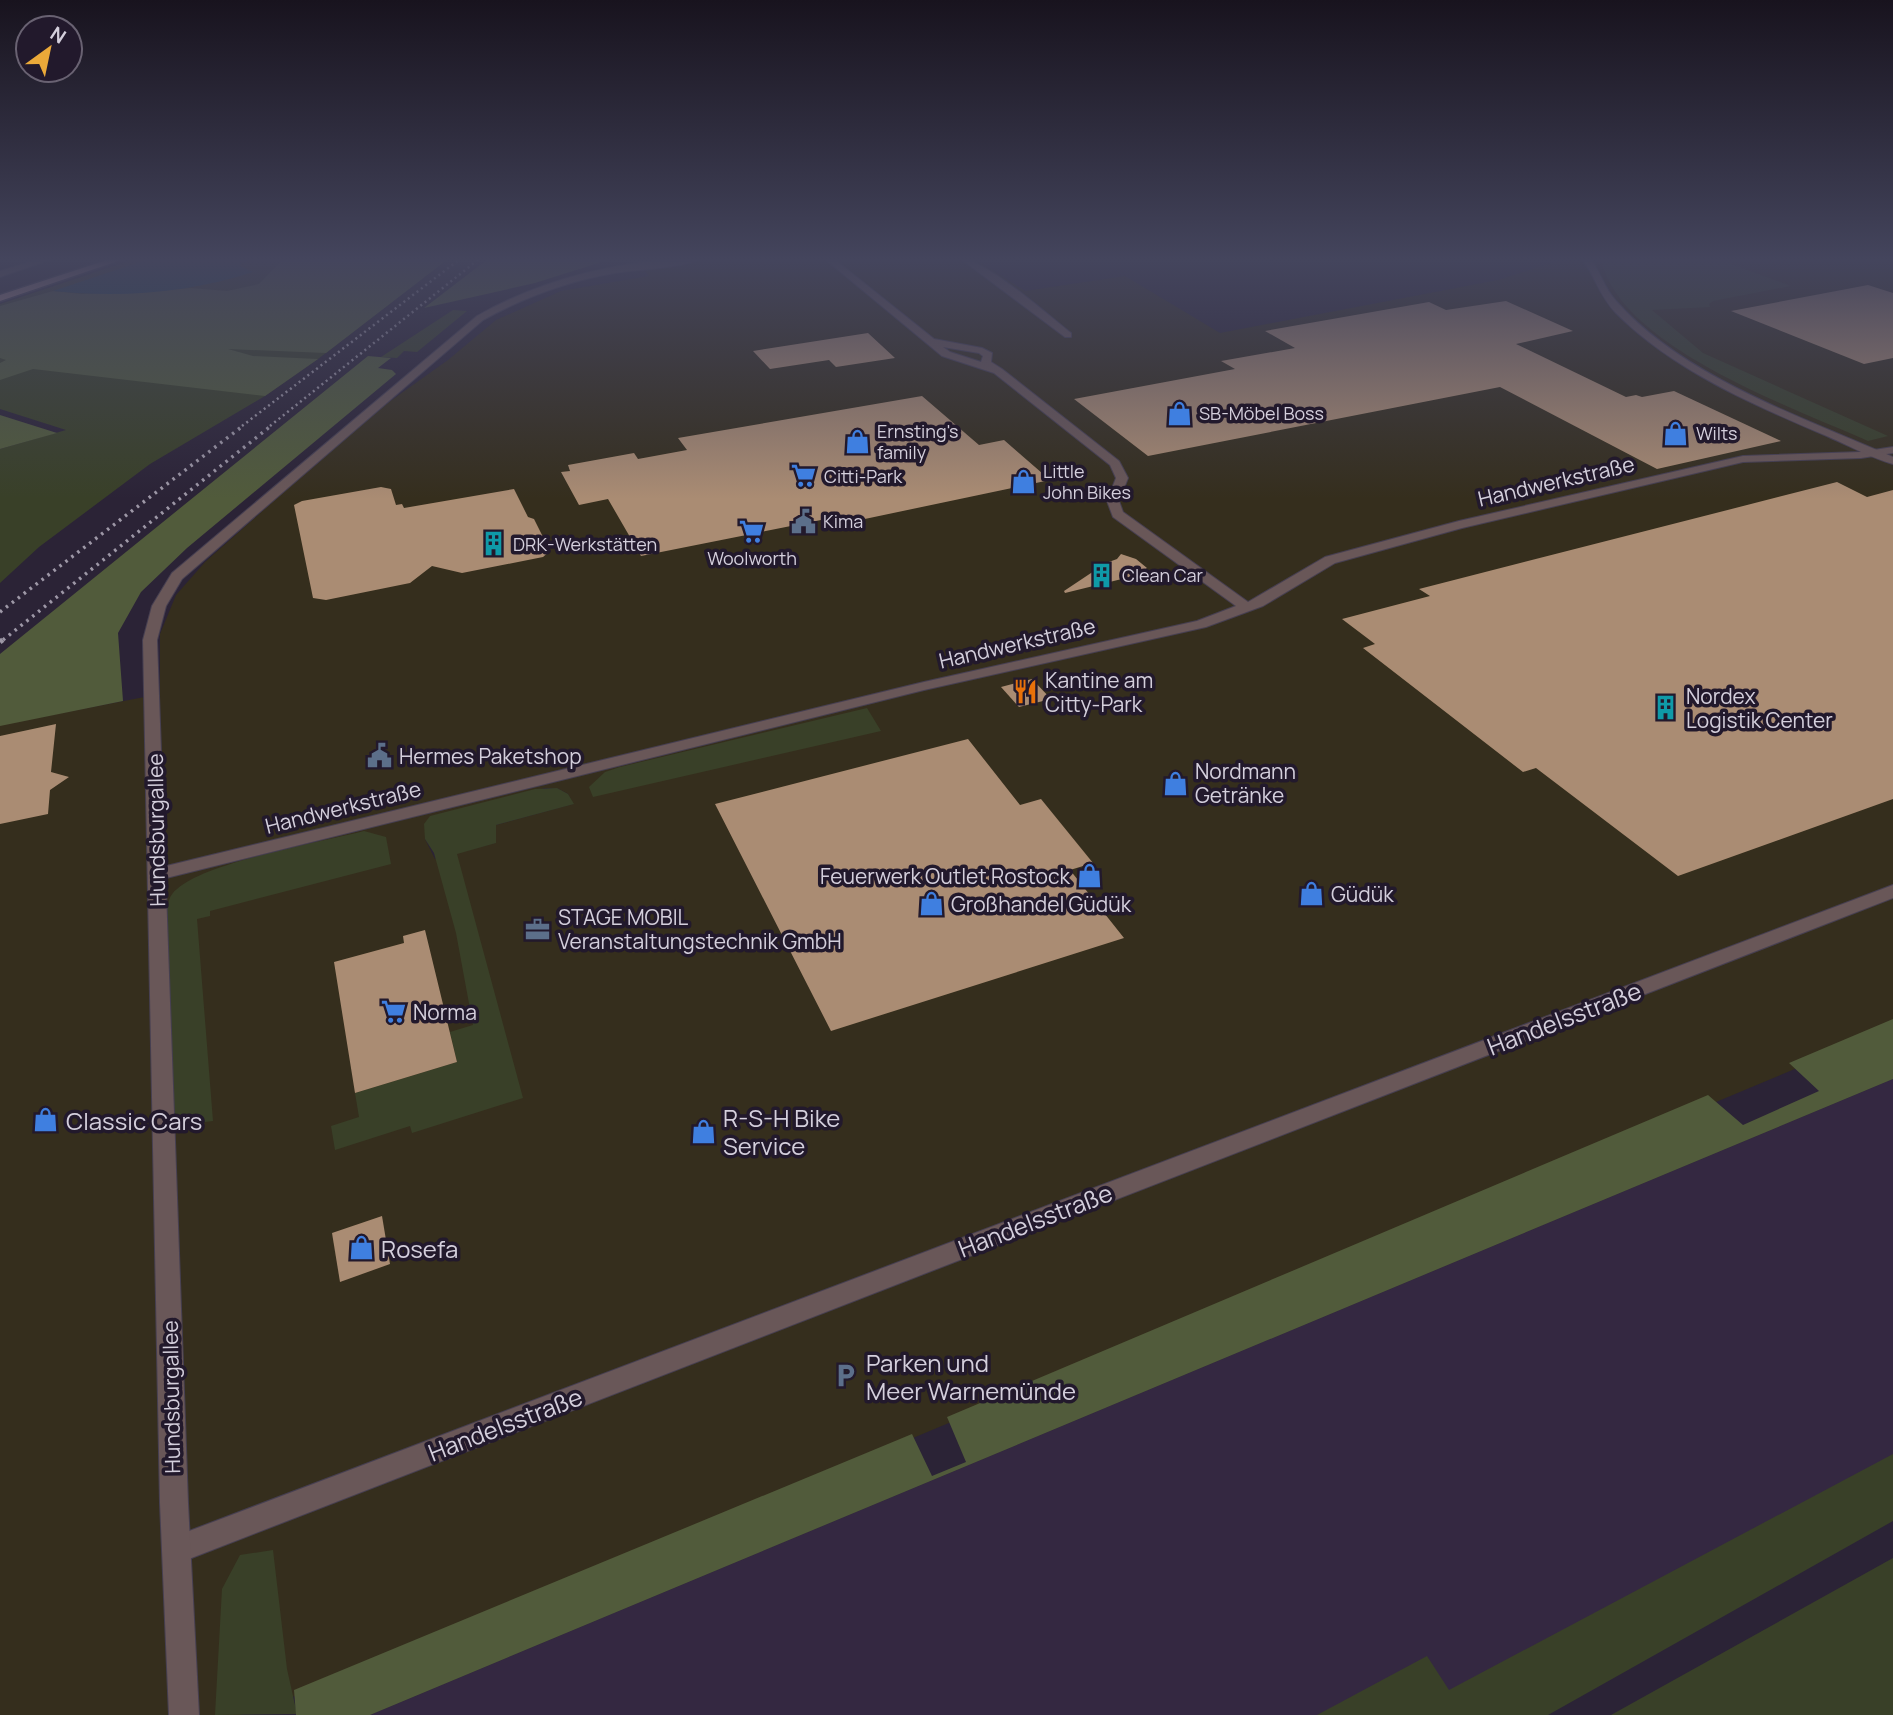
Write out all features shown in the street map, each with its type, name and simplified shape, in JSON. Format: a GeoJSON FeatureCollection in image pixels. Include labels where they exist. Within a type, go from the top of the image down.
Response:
{"type":"FeatureCollection","features":[{"type":"Feature","properties":{"kind":"street","name":"Hundsburgallee"},"geometry":{"type":"LineString","coordinates":[[184,1715],[176,1550],[166,1153],[157,967],[158,874],[150,640],[159,604],[177,576],[453,339]]}},
{"type":"Feature","properties":{"kind":"street"},"geometry":{"type":"LineString","coordinates":[[924,339],[948,356],[990,366],[1115,463],[1122,478],[1113,501],[1117,514],[1247,608]]}},
{"type":"Feature","properties":{"kind":"street"},"geometry":{"type":"LineString","coordinates":[[1655,339],[1682,359],[1756,398],[1893,461]]}},
{"type":"Feature","properties":{"kind":"street"},"geometry":{"type":"LineString","coordinates":[[1877,454],[1893,450]]}},
{"type":"Feature","properties":{"kind":"street","name":"Handwerkstraße"},"geometry":{"type":"LineString","coordinates":[[158,874],[924,686],[1178,629],[1247,608],[1270,598],[1330,560],[1459,525],[1744,459],[1877,454]]}},
{"type":"Feature","properties":{"kind":"street","name":"Handelsstraße"},"geometry":{"type":"LineString","coordinates":[[176,1550],[1893,891]]}},
{"type":"Feature","properties":{"kind":"shaded area"},"geometry":{"type":"Polygon","coordinates":[[[473,339],[1893,339],[1893,1028],[301,1694],[240,1715],[0,1715],[0,725],[160,694],[160,634],[176,595],[205,562],[368,417],[473,339]],[[544,788],[425,839],[435,859],[495,843],[496,825],[573,804],[568,794],[557,788],[544,788]]]}},
{"type":"Feature","properties":{"kind":"shaded area"},"geometry":{"type":"Polygon","coordinates":[[[1893,1079],[1893,1490],[1494,1715],[370,1715],[1893,1079]]]}},
{"type":"Feature","properties":{"kind":"green space"},"geometry":{"type":"Polygon","coordinates":[[[0,339],[344,339],[265,396],[150,464],[39,547],[0,583],[0,449],[66,430],[0,409],[0,339]]]}},
{"type":"Feature","properties":{"kind":"green space"},"geometry":{"type":"Polygon","coordinates":[[[0,339],[344,339],[326,353],[228,349],[253,356],[318,359],[265,396],[33,369],[0,380],[0,363],[6,360],[0,358],[0,339]]]}},
{"type":"Feature","properties":{"kind":"green space"},"geometry":{"type":"Polygon","coordinates":[[[409,339],[433,339],[417,352],[404,351],[397,358],[381,357],[409,339]]]}},
{"type":"Feature","properties":{"kind":"green space"},"geometry":{"type":"Polygon","coordinates":[[[1664,339],[1686,339],[1703,353],[1888,436],[1868,441],[1755,392],[1664,339]]]}},
{"type":"Feature","properties":{"kind":"green space"},"geometry":{"type":"Polygon","coordinates":[[[368,356],[391,358],[378,368],[392,370],[396,374],[187,548],[141,592],[118,633],[123,701],[0,726],[0,654],[368,356]]]}},
{"type":"Feature","properties":{"kind":"green space"},"geometry":{"type":"Polygon","coordinates":[[[0,415],[57,433],[0,449],[0,415]]]}},
{"type":"Feature","properties":{"kind":"green space"},"geometry":{"type":"Polygon","coordinates":[[[867,708],[881,731],[593,797],[589,787],[605,772],[620,767],[867,708]]]}},
{"type":"Feature","properties":{"kind":"green space"},"geometry":{"type":"Polygon","coordinates":[[[557,788],[568,794],[574,804],[496,825],[496,843],[457,854],[523,1098],[412,1133],[410,1126],[335,1150],[331,1126],[359,1117],[355,1093],[457,1062],[450,1032],[473,1025],[456,933],[434,853],[425,839],[424,824],[430,816],[535,789],[557,788]]]}},
{"type":"Feature","properties":{"kind":"green space"},"geometry":{"type":"Polygon","coordinates":[[[364,831],[386,837],[391,864],[210,911],[210,916],[197,919],[213,1121],[179,1125],[174,1119],[166,913],[172,894],[192,879],[213,870],[364,831]]]}},
{"type":"Feature","properties":{"kind":"green space"},"geometry":{"type":"Polygon","coordinates":[[[1893,1019],[1893,1079],[370,1715],[296,1715],[294,1690],[912,1434],[932,1476],[966,1462],[947,1417],[1708,1095],[1743,1125],[1819,1091],[1789,1063],[1893,1019]]]}},
{"type":"Feature","properties":{"kind":"green space"},"geometry":{"type":"Polygon","coordinates":[[[1893,1454],[1893,1521],[1548,1715],[1317,1715],[1427,1656],[1449,1690],[1893,1454]]]}},
{"type":"Feature","properties":{"kind":"green space"},"geometry":{"type":"Polygon","coordinates":[[[273,1550],[287,1669],[297,1714],[215,1715],[222,1589],[240,1555],[273,1550]]]}},
{"type":"Feature","properties":{"kind":"green space"},"geometry":{"type":"Polygon","coordinates":[[[1893,1558],[1893,1715],[1611,1715],[1893,1558]]]}},
{"type":"Feature","properties":{"kind":"building"},"geometry":{"type":"Polygon","coordinates":[[[829,339],[875,339],[895,358],[836,367],[829,360],[770,369],[753,351],[829,339]]]}},
{"type":"Feature","properties":{"kind":"building"},"geometry":{"type":"Polygon","coordinates":[[[1279,339],[1538,339],[1516,344],[1626,397],[1674,391],[1781,441],[1657,469],[1500,387],[1148,456],[1074,399],[1235,369],[1221,361],[1295,348],[1279,339]]]}},
{"type":"Feature","properties":{"kind":"building"},"geometry":{"type":"Polygon","coordinates":[[[1801,339],[1893,339],[1893,358],[1864,364],[1801,339]]]}},
{"type":"Feature","properties":{"kind":"building","name":"Citti-Park"},"geometry":{"type":"Polygon","coordinates":[[[922,396],[979,445],[1004,440],[1050,480],[841,524],[821,520],[641,556],[608,499],[579,505],[561,472],[570,471],[568,465],[634,453],[638,459],[687,450],[678,438],[922,396]]]}},
{"type":"Feature","properties":{"kind":"building","name":"Nordex Logistik Center"},"geometry":{"type":"Polygon","coordinates":[[[1837,482],[1867,497],[1893,490],[1893,799],[1678,876],[1536,768],[1523,772],[1363,648],[1375,644],[1342,619],[1430,596],[1419,589],[1837,482]]]}},
{"type":"Feature","properties":{"kind":"building","name":"DRK-Werkstätten"},"geometry":{"type":"Polygon","coordinates":[[[381,487],[391,489],[396,505],[402,504],[404,508],[514,489],[528,517],[534,519],[550,551],[543,557],[462,573],[432,566],[410,583],[326,600],[313,598],[294,505],[302,501],[381,487]]]}},
{"type":"Feature","properties":{"kind":"building","name":"Clean Car"},"geometry":{"type":"Polygon","coordinates":[[[1121,554],[1136,559],[1147,568],[1134,576],[1065,593],[1064,591],[1121,554]]]}},
{"type":"Feature","properties":{"kind":"building","name":"Kantine am Citty-Park"},"geometry":{"type":"Polygon","coordinates":[[[1032,679],[1051,699],[1019,707],[1001,687],[1032,679]]]}},
{"type":"Feature","properties":{"kind":"building"},"geometry":{"type":"Polygon","coordinates":[[[56,724],[51,772],[69,777],[50,790],[48,814],[0,824],[0,736],[56,724]]]}},
{"type":"Feature","properties":{"kind":"building","name":"Großhandel Güdük"},"geometry":{"type":"Polygon","coordinates":[[[968,739],[1020,805],[1041,799],[1093,863],[1070,870],[1124,938],[831,1031],[715,804],[968,739]]]}},
{"type":"Feature","properties":{"kind":"building","name":"Norma"},"geometry":{"type":"Polygon","coordinates":[[[425,930],[457,1062],[355,1093],[334,962],[404,943],[403,936],[425,930]]]}},
{"type":"Feature","properties":{"kind":"building","name":"Rosefa"},"geometry":{"type":"Polygon","coordinates":[[[382,1216],[390,1264],[340,1282],[332,1233],[382,1216]]]}},
{"type":"Feature","properties":{"kind":"railway"},"geometry":{"type":"LineString","coordinates":[[242,426],[356,339]]}},
{"type":"Feature","properties":{"kind":"railway"},"geometry":{"type":"LineString","coordinates":[[270,426],[379,339]]}},
{"type":"Feature","properties":{"kind":"railway"},"geometry":{"type":"LineString","coordinates":[[0,612],[244,425]]}},
{"type":"Feature","properties":{"kind":"railway"},"geometry":{"type":"LineString","coordinates":[[3,640],[272,425]]}},
{"type":"Feature","properties":{"kind":"railway"},"geometry":{"type":"LineString","coordinates":[[0,642],[5,638]]}},
{"type":"Feature","properties":{"kind":"place","name":"SB-Möbel Boss"},"geometry":{"type":"Point","coordinates":[1179,413]}},
{"type":"Feature","properties":{"kind":"place","name":"Wilts"},"geometry":{"type":"Point","coordinates":[1676,433]}},
{"type":"Feature","properties":{"kind":"place","name":"Ernsting's family"},"geometry":{"type":"Point","coordinates":[857,441]}},
{"type":"Feature","properties":{"kind":"place","name":"Citti-Park"},"geometry":{"type":"Point","coordinates":[804,476]}},
{"type":"Feature","properties":{"kind":"place","name":"Little John Bikes"},"geometry":{"type":"Point","coordinates":[1023,481]}},
{"type":"Feature","properties":{"kind":"place","name":"Kima"},"geometry":{"type":"Point","coordinates":[803,521]}},
{"type":"Feature","properties":{"kind":"place","name":"Woolworth"},"geometry":{"type":"Point","coordinates":[752,531]}},
{"type":"Feature","properties":{"kind":"place","name":"DRK-Werkstätten"},"geometry":{"type":"Point","coordinates":[493,544]}},
{"type":"Feature","properties":{"kind":"place","name":"Clean Car"},"geometry":{"type":"Point","coordinates":[1102,575]}},
{"type":"Feature","properties":{"kind":"place","name":"Kantine am Citty-Park"},"geometry":{"type":"Point","coordinates":[1025,692]}},
{"type":"Feature","properties":{"kind":"place","name":"Nordex Logistik Center"},"geometry":{"type":"Point","coordinates":[1666,708]}},
{"type":"Feature","properties":{"kind":"place","name":"Hermes Paketshop"},"geometry":{"type":"Point","coordinates":[379,756]}},
{"type":"Feature","properties":{"kind":"place","name":"Nordmann Getränke"},"geometry":{"type":"Point","coordinates":[1175,783]}},
{"type":"Feature","properties":{"kind":"place","name":"Feuerwerk Outlet Rostock"},"geometry":{"type":"Point","coordinates":[1090,876]}},
{"type":"Feature","properties":{"kind":"place","name":"Güdük"},"geometry":{"type":"Point","coordinates":[1311,894]}},
{"type":"Feature","properties":{"kind":"place","name":"Großhandel Güdük"},"geometry":{"type":"Point","coordinates":[931,904]}},
{"type":"Feature","properties":{"kind":"place","name":"STAGE MOBIL Veranstaltungstechnik GmbH"},"geometry":{"type":"Point","coordinates":[538,929]}},
{"type":"Feature","properties":{"kind":"place","name":"Norma"},"geometry":{"type":"Point","coordinates":[393,1012]}},
{"type":"Feature","properties":{"kind":"place","name":"Classic Cars"},"geometry":{"type":"Point","coordinates":[46,1120]}},
{"type":"Feature","properties":{"kind":"place","name":"R-S-H Bike Service"},"geometry":{"type":"Point","coordinates":[703,1131]}},
{"type":"Feature","properties":{"kind":"place","name":"Rosefa"},"geometry":{"type":"Point","coordinates":[361,1248]}},
{"type":"Feature","properties":{"kind":"place","name":"Parken und Meer Warnemünde"},"geometry":{"type":"Point","coordinates":[846,1376]}}]}
